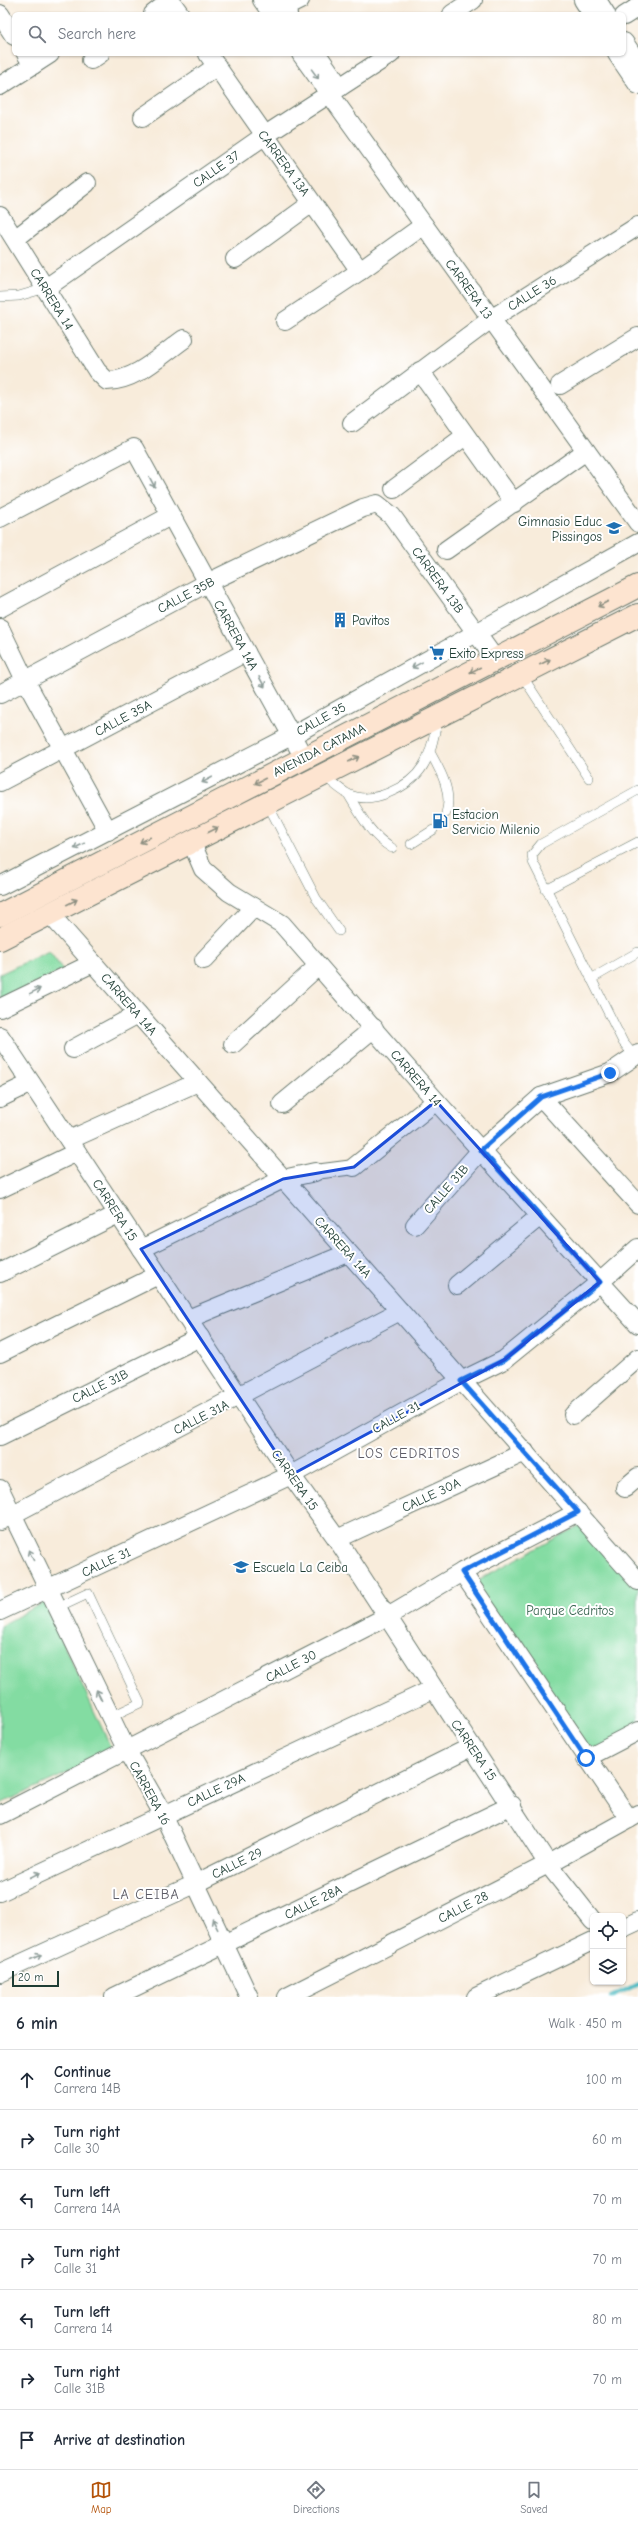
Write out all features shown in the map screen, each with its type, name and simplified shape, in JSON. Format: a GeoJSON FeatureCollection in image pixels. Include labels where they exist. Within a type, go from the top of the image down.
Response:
{"type":"FeatureCollection","features":[{"type":"Feature","properties":{"kind":"main road","name":"AVENIDA CATAMA"},"geometry":{"type":"LineString","coordinates":[[0,915],[638,586]]}},
{"type":"Feature","properties":{"kind":"main road","name":"AVENIDA CATAMA"},"geometry":{"type":"LineString","coordinates":[[0,939],[638,615]]}},
{"type":"Feature","properties":{"kind":"street"},"geometry":{"type":"LineString","coordinates":[[156,12],[171,0],[179,12]]}},
{"type":"Feature","properties":{"kind":"street"},"geometry":{"type":"LineString","coordinates":[[262,0],[271,12]]}},
{"type":"Feature","properties":{"kind":"street"},"geometry":{"type":"LineString","coordinates":[[455,12],[473,0]]}},
{"type":"Feature","properties":{"kind":"street"},"geometry":{"type":"LineString","coordinates":[[583,0],[591,12]]}},
{"type":"Feature","properties":{"kind":"street"},"geometry":{"type":"LineString","coordinates":[[597,0],[605,12]]}},
{"type":"Feature","properties":{"kind":"street"},"geometry":{"type":"LineString","coordinates":[[626,15],[638,7]]}},
{"type":"Feature","properties":{"kind":"street"},"geometry":{"type":"LineString","coordinates":[[0,14],[12,33]]}},
{"type":"Feature","properties":{"kind":"street"},"geometry":{"type":"LineString","coordinates":[[626,45],[638,63]]}},
{"type":"Feature","properties":{"kind":"street"},"geometry":{"type":"LineString","coordinates":[[0,86],[29,59],[42,56]]}},
{"type":"Feature","properties":{"kind":"street","name":"CARRERA 13"},"geometry":{"type":"LineString","coordinates":[[303,56],[335,91]]}},
{"type":"Feature","properties":{"kind":"street","name":"CARRERA 13"},"geometry":{"type":"LineString","coordinates":[[318,56],[335,91],[424,225],[638,523]]}},
{"type":"Feature","properties":{"kind":"street","name":"CALLE 37"},"geometry":{"type":"LineString","coordinates":[[46,288],[264,136],[387,56]]}},
{"type":"Feature","properties":{"kind":"street"},"geometry":{"type":"LineString","coordinates":[[619,56],[638,85]]}},
{"type":"Feature","properties":{"kind":"street"},"geometry":{"type":"LineString","coordinates":[[143,116],[213,60]]}},
{"type":"Feature","properties":{"kind":"street","name":"CARRERA 13A"},"geometry":{"type":"LineString","coordinates":[[213,60],[264,136],[360,272]]}},
{"type":"Feature","properties":{"kind":"street"},"geometry":{"type":"LineString","coordinates":[[15,239],[87,183]]}},
{"type":"Feature","properties":{"kind":"street"},"geometry":{"type":"LineString","coordinates":[[235,258],[312,203]]}},
{"type":"Feature","properties":{"kind":"street","name":"CARRERA 14"},"geometry":{"type":"LineString","coordinates":[[0,216],[97,371],[107,382],[119,381],[134,375],[184,339]]}},
{"type":"Feature","properties":{"kind":"street"},"geometry":{"type":"LineString","coordinates":[[285,321],[360,272],[424,225]]}},
{"type":"Feature","properties":{"kind":"street","name":"CALLE 36"},"geometry":{"type":"LineString","coordinates":[[352,422],[491,319],[638,226]]}},
{"type":"Feature","properties":{"kind":"street"},"geometry":{"type":"LineString","coordinates":[[560,385],[638,337]]}},
{"type":"Feature","properties":{"kind":"street"},"geometry":{"type":"LineString","coordinates":[[420,371],[514,503]]}},
{"type":"Feature","properties":{"kind":"street"},"geometry":{"type":"LineString","coordinates":[[394,489],[465,436]]}},
{"type":"Feature","properties":{"kind":"street","name":"CARRERA 14A"},"geometry":{"type":"LineString","coordinates":[[0,518],[134,448],[304,758]]}},
{"type":"Feature","properties":{"kind":"street"},"geometry":{"type":"LineString","coordinates":[[446,550],[586,451]]}},
{"type":"Feature","properties":{"kind":"street","name":"CALLE 35B"},"geometry":{"type":"LineString","coordinates":[[0,694],[207,583],[363,508],[377,504]]}},
{"type":"Feature","properties":{"kind":"street","name":"CARRERA 13B"},"geometry":{"type":"LineString","coordinates":[[377,504],[392,516],[495,659]]}},
{"type":"Feature","properties":{"kind":"street"},"geometry":{"type":"LineString","coordinates":[[0,608],[170,516]]}},
{"type":"Feature","properties":{"kind":"street","name":"CALLE 35"},"geometry":{"type":"LineString","coordinates":[[0,886],[291,736],[638,542]]}},
{"type":"Feature","properties":{"kind":"street"},"geometry":{"type":"LineString","coordinates":[[0,628],[25,680],[108,831]]}},
{"type":"Feature","properties":{"kind":"street","name":"CALLE 35A"},"geometry":{"type":"LineString","coordinates":[[0,782],[246,652]]}},
{"type":"Feature","properties":{"kind":"street","name":"CARRERA 14"},"geometry":{"type":"LineString","coordinates":[[191,841],[203,869],[229,892],[282,924],[436,1101],[638,1324]]}},
{"type":"Feature","properties":{"kind":"street"},"geometry":{"type":"LineString","coordinates":[[204,960],[254,907]]}},
{"type":"Feature","properties":{"kind":"street","name":"CARRERA 14A"},"geometry":{"type":"LineString","coordinates":[[49,913],[461,1381],[637,1578]]}},
{"type":"Feature","properties":{"kind":"street"},"geometry":{"type":"LineString","coordinates":[[0,1008],[93,963]]}},
{"type":"Feature","properties":{"kind":"street"},"geometry":{"type":"LineString","coordinates":[[233,1044],[318,966]]}},
{"type":"Feature","properties":{"kind":"street"},"geometry":{"type":"LineString","coordinates":[[74,1049],[138,1014]]}},
{"type":"Feature","properties":{"kind":"street"},"geometry":{"type":"LineString","coordinates":[[282,1104],[374,1028]]}},
{"type":"Feature","properties":{"kind":"street","name":"CARRERA 15"},"geometry":{"type":"LineString","coordinates":[[0,1036],[291,1475],[337,1539],[471,1747],[512,1805],[548,1864],[590,1918]]}},
{"type":"Feature","properties":{"kind":"street","name":"CALLE 31B"},"geometry":{"type":"LineString","coordinates":[[415,1225],[481,1150],[541,1097],[610,1073],[636,1056]]}},
{"type":"Feature","properties":{"kind":"street"},"geometry":{"type":"LineString","coordinates":[[0,1189],[73,1146],[198,1082]]}},
{"type":"Feature","properties":{"kind":"street"},"geometry":{"type":"LineString","coordinates":[[0,1098],[31,1083]]}},
{"type":"Feature","properties":{"kind":"street"},"geometry":{"type":"LineString","coordinates":[[541,1097],[638,1204]]}},
{"type":"Feature","properties":{"kind":"street"},"geometry":{"type":"LineString","coordinates":[[141,1249],[283,1179],[315,1172],[354,1167],[436,1101]]}},
{"type":"Feature","properties":{"kind":"street"},"geometry":{"type":"LineString","coordinates":[[0,1273],[118,1214]]}},
{"type":"Feature","properties":{"kind":"street"},"geometry":{"type":"LineString","coordinates":[[457,1285],[540,1216]]}},
{"type":"Feature","properties":{"kind":"street","name":"CALLE 31"},"geometry":{"type":"LineString","coordinates":[[0,1611],[291,1475],[461,1381],[504,1360],[600,1282],[638,1248]]}},
{"type":"Feature","properties":{"kind":"street"},"geometry":{"type":"LineString","coordinates":[[188,1319],[348,1253]]}},
{"type":"Feature","properties":{"kind":"street"},"geometry":{"type":"LineString","coordinates":[[0,1353],[158,1275]]}},
{"type":"Feature","properties":{"kind":"street","name":"CALLE 31A"},"geometry":{"type":"LineString","coordinates":[[6,1518],[239,1397],[400,1311]]}},
{"type":"Feature","properties":{"kind":"street","name":"CALLE 31B"},"geometry":{"type":"LineString","coordinates":[[0,1436],[200,1337]]}},
{"type":"Feature","properties":{"kind":"street"},"geometry":{"type":"LineString","coordinates":[[573,1415],[638,1358]]}},
{"type":"Feature","properties":{"kind":"street","name":"CALLE 30A"},"geometry":{"type":"LineString","coordinates":[[337,1539],[525,1452]]}},
{"type":"Feature","properties":{"kind":"street","name":"CARRERA 16"},"geometry":{"type":"LineString","coordinates":[[0,1489],[6,1518],[47,1590],[127,1751],[163,1814],[249,1997]]}},
{"type":"Feature","properties":{"kind":"street","name":"CALLE 30"},"geometry":{"type":"LineString","coordinates":[[0,1815],[386,1617],[462,1572],[578,1512]]}},
{"type":"Feature","properties":{"kind":"street"},"geometry":{"type":"LineString","coordinates":[[462,1572],[586,1758],[633,1816]]}},
{"type":"Feature","properties":{"kind":"street","name":"CALLE 29A"},"geometry":{"type":"LineString","coordinates":[[0,1892],[163,1814],[433,1689]]}},
{"type":"Feature","properties":{"kind":"street"},"geometry":{"type":"LineString","coordinates":[[586,1758],[638,1731]]}},
{"type":"Feature","properties":{"kind":"street","name":"CALLE 29"},"geometry":{"type":"LineString","coordinates":[[0,1973],[195,1884],[471,1747]]}},
{"type":"Feature","properties":{"kind":"street","name":"CALLE 28A"},"geometry":{"type":"LineString","coordinates":[[114,1997],[512,1805]]}},
{"type":"Feature","properties":{"kind":"street","name":"CALLE 28"},"geometry":{"type":"LineString","coordinates":[[287,1997],[548,1864],[633,1816]]}},
{"type":"Feature","properties":{"kind":"street"},"geometry":{"type":"LineString","coordinates":[[626,1927],[638,1921]]}},
{"type":"Feature","properties":{"kind":"street"},"geometry":{"type":"LineString","coordinates":[[476,1997],[590,1942]]}},
{"type":"Feature","properties":{"kind":"lane"},"geometry":{"type":"LineString","coordinates":[[0,297],[19,296],[46,288]]}},
{"type":"Feature","properties":{"kind":"lane"},"geometry":{"type":"LineString","coordinates":[[521,674],[589,778]]}},
{"type":"Feature","properties":{"kind":"lane"},"geometry":{"type":"LineString","coordinates":[[323,776],[348,794],[363,798],[378,796],[394,790],[411,779],[423,766],[430,752],[439,715]]}},
{"type":"Feature","properties":{"kind":"lane"},"geometry":{"type":"LineString","coordinates":[[430,752],[447,793],[449,804],[446,812]]}},
{"type":"Feature","properties":{"kind":"lane"},"geometry":{"type":"LineString","coordinates":[[636,1056],[623,1042],[546,890],[533,862],[532,855],[535,849],[638,790]]}},
{"type":"Feature","properties":{"kind":"lane"},"geometry":{"type":"LineString","coordinates":[[348,794],[372,831],[381,842],[392,848]]}},
{"type":"Feature","properties":{"kind":"lane"},"geometry":{"type":"LineString","coordinates":[[267,803],[316,898],[339,931]]}},
{"type":"Feature","properties":{"kind":"lane"},"geometry":{"type":"LineString","coordinates":[[411,844],[433,830]]}},
{"type":"Feature","properties":{"kind":"lane"},"geometry":{"type":"LineString","coordinates":[[546,890],[638,842]]}},
{"type":"Feature","properties":{"kind":"lane"},"geometry":{"type":"LineString","coordinates":[[592,979],[638,952]]}},
{"type":"Feature","properties":{"kind":"lane"},"geometry":{"type":"LineString","coordinates":[[56,1608],[88,1593],[140,1703],[110,1718]]}},
{"type":"Feature","properties":{"kind":"highlighted area"},"geometry":{"type":"Polygon","coordinates":[[[436,1101],[600,1282],[504,1360],[291,1475],[141,1249],[283,1179],[354,1167],[436,1101]]]}},
{"type":"Feature","properties":{"kind":"green space"},"geometry":{"type":"Polygon","coordinates":[[[49,951],[63,970],[0,1001],[0,974],[49,951]]]}},
{"type":"Feature","properties":{"kind":"green space","name":"Parque Cedritos"},"geometry":{"type":"Polygon","coordinates":[[[584,1523],[638,1584],[638,1729],[587,1755],[470,1584],[584,1523]]]}},
{"type":"Feature","properties":{"kind":"green space"},"geometry":{"type":"Polygon","coordinates":[[[44,1602],[113,1752],[0,1804],[0,1626],[44,1602]]]}},
{"type":"Feature","properties":{"kind":"waterway"},"geometry":{"type":"LineString","coordinates":[[611,1997],[638,1984]]}},
{"type":"Feature","properties":{"kind":"place","name":"Gimnasio Educ Pissingos"},"geometry":{"type":"Point","coordinates":[614,528]}},
{"type":"Feature","properties":{"kind":"place","name":"Pavitos"},"geometry":{"type":"Point","coordinates":[340,620]}},
{"type":"Feature","properties":{"kind":"place","name":"Exito Express"},"geometry":{"type":"Point","coordinates":[437,653]}},
{"type":"Feature","properties":{"kind":"place","name":"Estacion Servicio Milenio"},"geometry":{"type":"Point","coordinates":[440,821]}},
{"type":"Feature","properties":{"kind":"place","name":"Escuela La Ceiba"},"geometry":{"type":"Point","coordinates":[241,1567]}},
{"type":"Feature","properties":{"kind":"district","name":"LOS CEDRITOS"},"geometry":{"type":"Point","coordinates":[409,1453]}},
{"type":"Feature","properties":{"kind":"district","name":"LA CEIBA"},"geometry":{"type":"Point","coordinates":[146,1894]}},
{"type":"Feature","properties":{"kind":"route"},"geometry":{"type":"LineString","coordinates":[[586,1758],[462,1572],[578,1512],[461,1381],[504,1360],[600,1282],[481,1150],[541,1097],[610,1073]]}}]}
